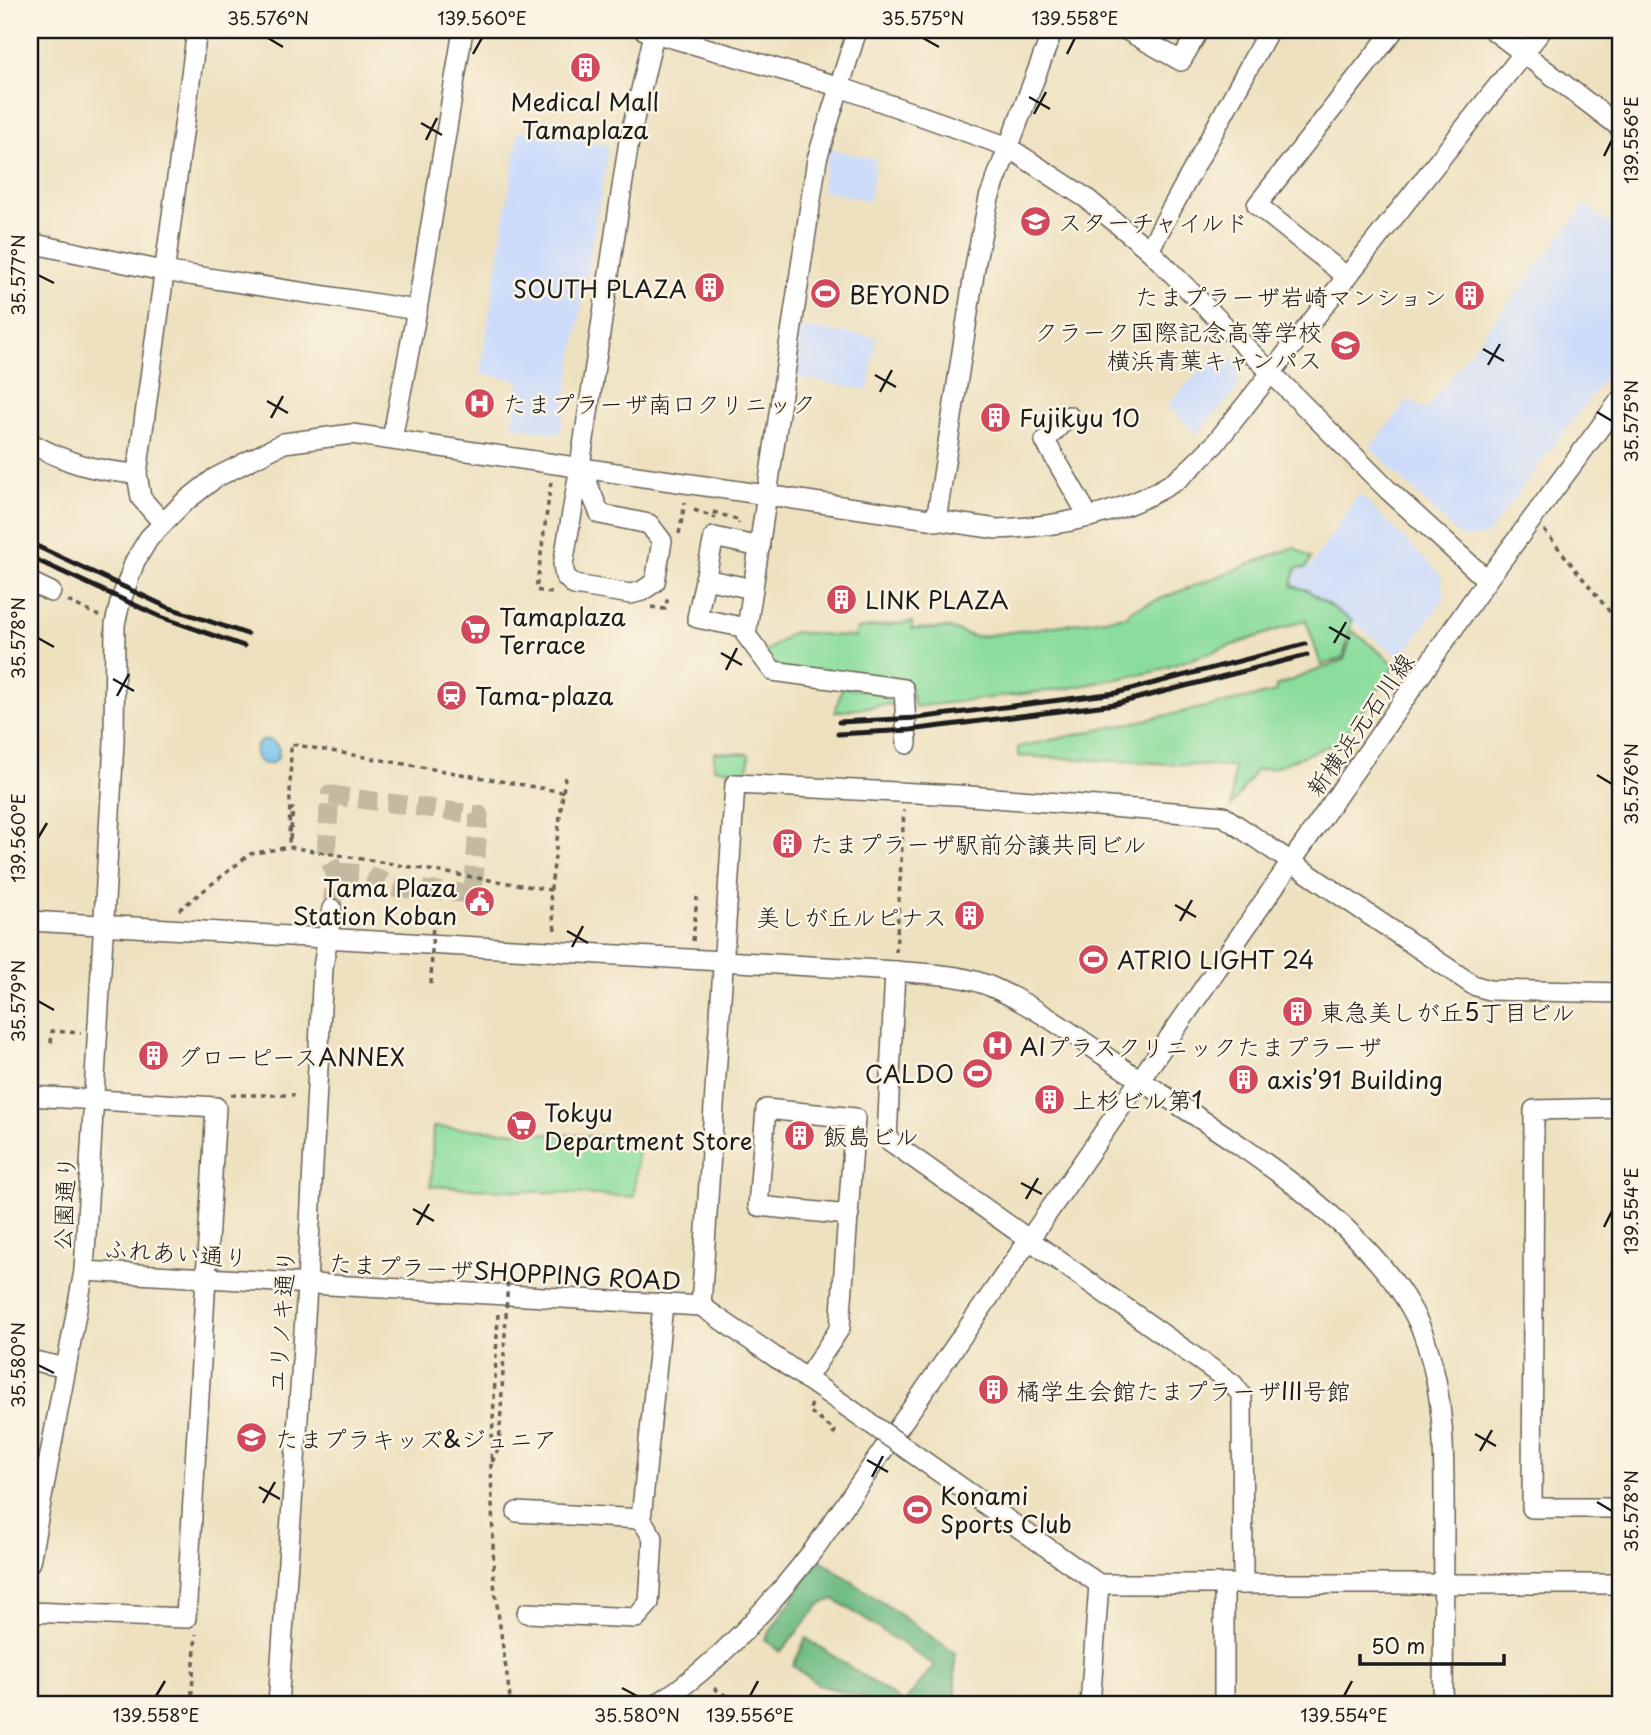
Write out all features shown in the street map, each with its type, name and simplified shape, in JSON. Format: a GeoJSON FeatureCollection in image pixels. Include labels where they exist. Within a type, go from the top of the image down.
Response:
{"type":"FeatureCollection","features":[{"type":"Feature","properties":{"kind":"street"},"geometry":{"type":"LineString","coordinates":[[162,522],[141,498],[137,474],[197,30]]}},
{"type":"Feature","properties":{"kind":"street"},"geometry":{"type":"LineString","coordinates":[[392,439],[417,310],[463,30]]}},
{"type":"Feature","properties":{"kind":"street"},"geometry":{"type":"LineString","coordinates":[[857,30],[837,86],[817,159],[746,635],[773,671],[904,689],[907,744]]}},
{"type":"Feature","properties":{"kind":"street"},"geometry":{"type":"LineString","coordinates":[[936,521],[976,261],[989,198],[1006,146],[1053,30]]}},
{"type":"Feature","properties":{"kind":"street"},"geometry":{"type":"LineString","coordinates":[[1126,30],[1181,61],[1199,30]]}},
{"type":"Feature","properties":{"kind":"street"},"geometry":{"type":"LineString","coordinates":[[1149,250],[1269,30]]}},
{"type":"Feature","properties":{"kind":"street"},"geometry":{"type":"LineString","coordinates":[[1347,277],[1257,205],[1394,30]]}},
{"type":"Feature","properties":{"kind":"street"},"geometry":{"type":"LineString","coordinates":[[1493,30],[1621,128]]}},
{"type":"Feature","properties":{"kind":"street","name":"公園通り"},"geometry":{"type":"LineString","coordinates":[[30,1562],[37,1475],[66,1367],[84,1271],[114,742],[114,624],[135,561],[162,522],[215,478],[284,443],[352,434],[997,529],[1049,527],[1132,504],[1175,481],[1214,445],[1542,30]]}},
{"type":"Feature","properties":{"kind":"street"},"geometry":{"type":"LineString","coordinates":[[580,466],[591,498],[600,514],[649,524],[662,541],[655,582],[642,591],[631,594],[573,585],[565,576],[565,545],[577,496],[580,466],[628,141],[651,31],[837,86],[1006,146],[1086,198],[1149,250],[1388,490],[1486,580]]}},
{"type":"Feature","properties":{"kind":"street"},"geometry":{"type":"LineString","coordinates":[[30,243],[163,271],[417,310]]}},
{"type":"Feature","properties":{"kind":"street","name":"新横浜元石川線"},"geometry":{"type":"LineString","coordinates":[[1139,1079],[1486,580],[1621,399]]}},
{"type":"Feature","properties":{"kind":"street"},"geometry":{"type":"LineString","coordinates":[[1069,416],[1045,441],[1089,517]]}},
{"type":"Feature","properties":{"kind":"street"},"geometry":{"type":"LineString","coordinates":[[30,443],[61,460],[92,470],[137,474]]}},
{"type":"Feature","properties":{"kind":"street"},"geometry":{"type":"LineString","coordinates":[[747,628],[697,618],[714,537],[760,547]]}},
{"type":"Feature","properties":{"kind":"street"},"geometry":{"type":"LineString","coordinates":[[705,579],[753,589]]}},
{"type":"Feature","properties":{"kind":"street"},"geometry":{"type":"LineString","coordinates":[[30,582],[51,592]]}},
{"type":"Feature","properties":{"kind":"street","name":"たまプラーザSHOPPING ROAD"},"geometry":{"type":"LineString","coordinates":[[701,1306],[735,784],[905,792]]}},
{"type":"Feature","properties":{"kind":"street"},"geometry":{"type":"LineString","coordinates":[[905,792],[1223,816],[1463,980],[1482,989],[1621,993]]}},
{"type":"Feature","properties":{"kind":"street","name":"ユリノキ通り"},"geometry":{"type":"LineString","coordinates":[[278,1705],[307,1284],[323,968],[332,909]]}},
{"type":"Feature","properties":{"kind":"street"},"geometry":{"type":"LineString","coordinates":[[30,921],[724,963],[896,961],[993,987],[1063,1027],[1241,1147],[1326,1210],[1382,1266],[1408,1305],[1425,1338],[1435,1375],[1442,1419],[1443,1705]]}},
{"type":"Feature","properties":{"kind":"street"},"geometry":{"type":"LineString","coordinates":[[896,961],[887,1139],[1233,1384],[1242,1396],[1244,1584]]}},
{"type":"Feature","properties":{"kind":"street"},"geometry":{"type":"LineString","coordinates":[[656,1705],[708,1666],[774,1600],[872,1468],[1139,1079]]}},
{"type":"Feature","properties":{"kind":"street"},"geometry":{"type":"LineString","coordinates":[[30,1096],[216,1107],[186,1618],[30,1612]]}},
{"type":"Feature","properties":{"kind":"street"},"geometry":{"type":"LineString","coordinates":[[1621,1108],[1534,1110],[1532,1508],[1621,1508]]}},
{"type":"Feature","properties":{"kind":"street"},"geometry":{"type":"LineString","coordinates":[[806,1379],[840,1328],[849,1214],[855,1118],[766,1109],[758,1206],[849,1214]]}},
{"type":"Feature","properties":{"kind":"street","name":"ふれあい通り"},"geometry":{"type":"LineString","coordinates":[[84,1271],[307,1284]]}},
{"type":"Feature","properties":{"kind":"street","name":"たまプラーザSHOPPING ROAD"},"geometry":{"type":"LineString","coordinates":[[307,1284],[701,1306],[1098,1584]]}},
{"type":"Feature","properties":{"kind":"street"},"geometry":{"type":"LineString","coordinates":[[527,1613],[636,1618],[649,1603],[653,1538],[640,1518],[663,1304]]}},
{"type":"Feature","properties":{"kind":"street"},"geometry":{"type":"LineString","coordinates":[[30,1360],[66,1367]]}},
{"type":"Feature","properties":{"kind":"street"},"geometry":{"type":"LineString","coordinates":[[517,1512],[640,1518]]}},
{"type":"Feature","properties":{"kind":"street"},"geometry":{"type":"LineString","coordinates":[[1090,1705],[1098,1584],[1621,1584]]}},
{"type":"Feature","properties":{"kind":"street"},"geometry":{"type":"LineString","coordinates":[[1224,1584],[1224,1705]]}},
{"type":"Feature","properties":{"kind":"path"},"geometry":{"type":"LineString","coordinates":[[1544,530],[1621,626]]}},
{"type":"Feature","properties":{"kind":"path"},"geometry":{"type":"LineString","coordinates":[[51,592],[97,616]]}},
{"type":"Feature","properties":{"kind":"path"},"geometry":{"type":"LineString","coordinates":[[289,847],[291,744],[564,792]]}},
{"type":"Feature","properties":{"kind":"path"},"geometry":{"type":"LineString","coordinates":[[555,930],[551,920],[551,890],[565,777]]}},
{"type":"Feature","properties":{"kind":"path"},"geometry":{"type":"LineString","coordinates":[[896,961],[905,792]]}},
{"type":"Feature","properties":{"kind":"path"},"geometry":{"type":"LineString","coordinates":[[179,910],[250,854],[289,847],[551,890]]}},
{"type":"Feature","properties":{"kind":"path"},"geometry":{"type":"LineString","coordinates":[[694,941],[697,897]]}},
{"type":"Feature","properties":{"kind":"path"},"geometry":{"type":"LineString","coordinates":[[431,984],[433,916]]}},
{"type":"Feature","properties":{"kind":"path"},"geometry":{"type":"LineString","coordinates":[[51,1043],[52,1031],[83,1033]]}},
{"type":"Feature","properties":{"kind":"path"},"geometry":{"type":"LineString","coordinates":[[216,1107],[216,1095],[294,1095]]}},
{"type":"Feature","properties":{"kind":"path"},"geometry":{"type":"LineString","coordinates":[[491,1463],[499,1447],[508,1278]]}},
{"type":"Feature","properties":{"kind":"path"},"geometry":{"type":"LineString","coordinates":[[498,1312],[491,1463],[494,1584],[511,1705]]}},
{"type":"Feature","properties":{"kind":"path"},"geometry":{"type":"LineString","coordinates":[[809,1411],[835,1431],[832,1436]]}},
{"type":"Feature","properties":{"kind":"path"},"geometry":{"type":"LineString","coordinates":[[191,1705],[196,1625]]}},
{"type":"Feature","properties":{"kind":"path"},"geometry":{"type":"LineString","coordinates":[[714,1688],[740,1705]]}},
{"type":"Feature","properties":{"kind":"shaded area"},"geometry":{"type":"Polygon","coordinates":[[[519,129],[609,145],[560,434],[512,426],[520,381],[480,373],[519,129]]]}},
{"type":"Feature","properties":{"kind":"shaded area"},"geometry":{"type":"Polygon","coordinates":[[[828,149],[876,159],[869,201],[821,190],[828,149]]]}},
{"type":"Feature","properties":{"kind":"shaded area"},"geometry":{"type":"Polygon","coordinates":[[[1585,204],[1621,233],[1621,356],[1486,536],[1461,538],[1370,447],[1410,399],[1425,410],[1585,204]]]}},
{"type":"Feature","properties":{"kind":"shaded area"},"geometry":{"type":"Polygon","coordinates":[[[800,327],[877,337],[868,390],[794,377],[800,327]]]}},
{"type":"Feature","properties":{"kind":"shaded area"},"geometry":{"type":"Polygon","coordinates":[[[1223,348],[1238,364],[1238,388],[1197,434],[1167,405],[1223,348]]]}},
{"type":"Feature","properties":{"kind":"shaded area"},"geometry":{"type":"Polygon","coordinates":[[[1359,494],[1441,575],[1444,598],[1401,658],[1308,590],[1294,586],[1297,569],[1310,567],[1359,494]]]}},
{"type":"Feature","properties":{"kind":"green space"},"geometry":{"type":"Polygon","coordinates":[[[1294,547],[1311,558],[1306,568],[1296,568],[1292,586],[1307,590],[1352,621],[1343,658],[1321,665],[1306,620],[1153,672],[1064,689],[915,707],[909,686],[775,668],[764,653],[793,632],[855,637],[857,629],[912,622],[912,629],[949,628],[975,637],[1127,616],[1131,610],[1294,547]]]}},
{"type":"Feature","properties":{"kind":"green space"},"geometry":{"type":"Polygon","coordinates":[[[1353,631],[1396,665],[1338,747],[1333,744],[1273,768],[1256,770],[1231,807],[1234,767],[1018,756],[1018,747],[1276,692],[1276,686],[1344,660],[1353,631]]]}},
{"type":"Feature","properties":{"kind":"green space"},"geometry":{"type":"Polygon","coordinates":[[[842,687],[897,695],[897,707],[891,704],[835,712],[842,687]]]}},
{"type":"Feature","properties":{"kind":"green space"},"geometry":{"type":"Polygon","coordinates":[[[714,752],[749,754],[748,772],[714,768],[714,752]]]}},
{"type":"Feature","properties":{"kind":"green space"},"geometry":{"type":"Polygon","coordinates":[[[433,1127],[639,1139],[634,1197],[431,1186],[433,1127]]]}},
{"type":"Feature","properties":{"kind":"green space"},"geometry":{"type":"Polygon","coordinates":[[[819,1559],[955,1653],[955,1705],[865,1705],[863,1697],[819,1685],[793,1666],[806,1638],[904,1703],[934,1665],[834,1599],[820,1604],[781,1652],[765,1639],[819,1559]]]}},
{"type":"Feature","properties":{"kind":"water"},"geometry":{"type":"Polygon","coordinates":[[[267,740],[276,743],[279,752],[276,761],[267,764],[258,761],[255,752],[258,743],[267,740]]]}},
{"type":"Feature","properties":{"kind":"tunnel"},"geometry":{"type":"LineString","coordinates":[[332,909],[335,872],[326,854],[330,795],[479,815],[473,894],[398,888],[365,874],[335,872]]}},
{"type":"Feature","properties":{"kind":"railway"},"geometry":{"type":"LineString","coordinates":[[30,543],[167,607],[247,634]]}},
{"type":"Feature","properties":{"kind":"railway"},"geometry":{"type":"LineString","coordinates":[[30,557],[161,617],[244,646]]}},
{"type":"Feature","properties":{"kind":"railway"},"geometry":{"type":"LineString","coordinates":[[839,722],[917,718],[1116,693],[1305,644]]}},
{"type":"Feature","properties":{"kind":"railway"},"geometry":{"type":"LineString","coordinates":[[838,734],[910,730],[1115,704],[1307,655]]}},
{"type":"Feature","properties":{"kind":"place","name":"Medical Mall Tamaplaza"},"geometry":{"type":"Point","coordinates":[585,67]}},
{"type":"Feature","properties":{"kind":"place","name":"スターチャイルド"},"geometry":{"type":"Point","coordinates":[1035,221]}},
{"type":"Feature","properties":{"kind":"place","name":"SOUTH PLAZA"},"geometry":{"type":"Point","coordinates":[710,288]}},
{"type":"Feature","properties":{"kind":"place","name":"BEYOND"},"geometry":{"type":"Point","coordinates":[826,294]}},
{"type":"Feature","properties":{"kind":"place","name":"たまプラーザ岩崎マンション"},"geometry":{"type":"Point","coordinates":[1470,296]}},
{"type":"Feature","properties":{"kind":"place","name":"クラーク国際記念高等学校 横浜青葉キャンパス"},"geometry":{"type":"Point","coordinates":[1345,345]}},
{"type":"Feature","properties":{"kind":"place","name":"たまプラーザ南口クリニック"},"geometry":{"type":"Point","coordinates":[480,403]}},
{"type":"Feature","properties":{"kind":"place","name":"Fujikyu 10"},"geometry":{"type":"Point","coordinates":[996,417]}},
{"type":"Feature","properties":{"kind":"place","name":"LINK PLAZA"},"geometry":{"type":"Point","coordinates":[842,599]}},
{"type":"Feature","properties":{"kind":"place","name":"Tamaplaza Terrace"},"geometry":{"type":"Point","coordinates":[476,630]}},
{"type":"Feature","properties":{"kind":"place","name":"Tama-plaza"},"geometry":{"type":"Point","coordinates":[452,695]}},
{"type":"Feature","properties":{"kind":"place","name":"たまプラーザ駅前分譲共同ビル"},"geometry":{"type":"Point","coordinates":[787,843]}},
{"type":"Feature","properties":{"kind":"place","name":"Tama Plaza Station Koban"},"geometry":{"type":"Point","coordinates":[480,901]}},
{"type":"Feature","properties":{"kind":"place","name":"美しが丘ルピナス"},"geometry":{"type":"Point","coordinates":[970,916]}},
{"type":"Feature","properties":{"kind":"place","name":"ATRIO LIGHT 24"},"geometry":{"type":"Point","coordinates":[1094,959]}},
{"type":"Feature","properties":{"kind":"place","name":"東急美しが丘5丁目ビル"},"geometry":{"type":"Point","coordinates":[1297,1011]}},
{"type":"Feature","properties":{"kind":"place","name":"AIプラスクリニックたまプラーザ"},"geometry":{"type":"Point","coordinates":[997,1046]}},
{"type":"Feature","properties":{"kind":"place","name":"グローピースANNEX"},"geometry":{"type":"Point","coordinates":[154,1056]}},
{"type":"Feature","properties":{"kind":"place","name":"CALDO"},"geometry":{"type":"Point","coordinates":[977,1073]}},
{"type":"Feature","properties":{"kind":"place","name":"axis’91 Building"},"geometry":{"type":"Point","coordinates":[1244,1079]}},
{"type":"Feature","properties":{"kind":"place","name":"上杉ビル第1"},"geometry":{"type":"Point","coordinates":[1049,1099]}},
{"type":"Feature","properties":{"kind":"place","name":"Tokyu Department Store"},"geometry":{"type":"Point","coordinates":[521,1126]}},
{"type":"Feature","properties":{"kind":"place","name":"飯島ビル"},"geometry":{"type":"Point","coordinates":[800,1135]}},
{"type":"Feature","properties":{"kind":"place","name":"橘学生会館たまプラーザIII号館"},"geometry":{"type":"Point","coordinates":[993,1390]}},
{"type":"Feature","properties":{"kind":"place","name":"たまプラキッズ&ジュニア"},"geometry":{"type":"Point","coordinates":[252,1438]}},
{"type":"Feature","properties":{"kind":"place","name":"Konami Sports Club"},"geometry":{"type":"Point","coordinates":[917,1509]}}]}
